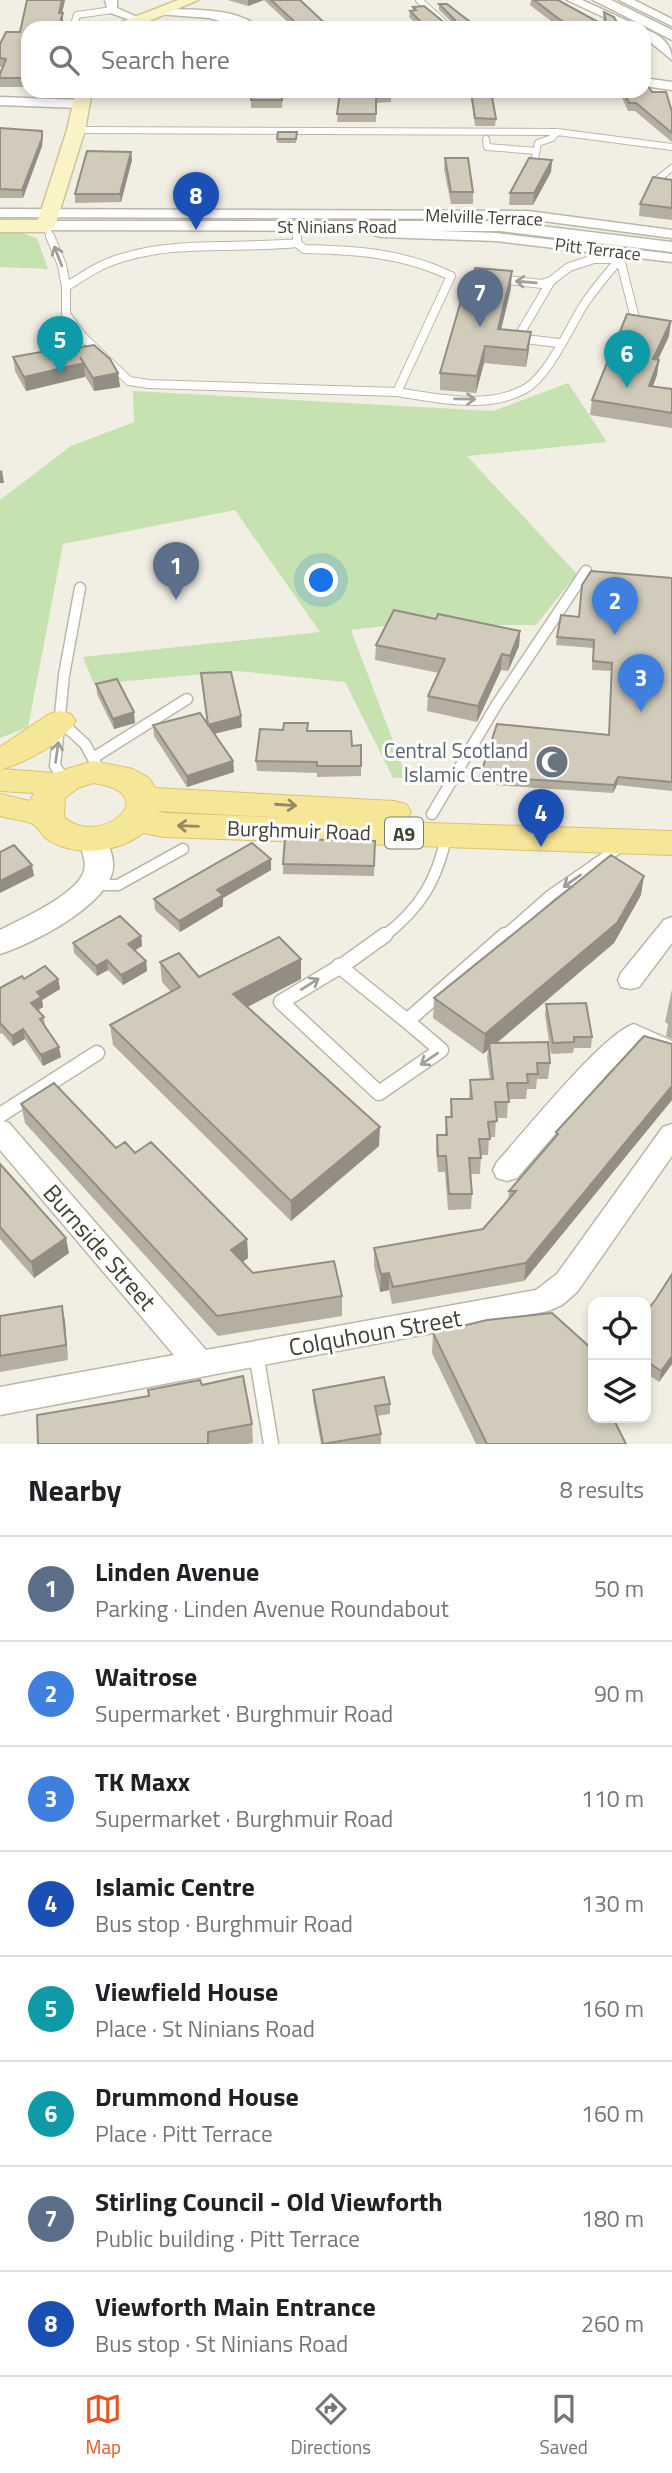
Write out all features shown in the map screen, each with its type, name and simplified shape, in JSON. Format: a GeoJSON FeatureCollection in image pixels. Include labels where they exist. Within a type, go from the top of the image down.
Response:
{"type":"FeatureCollection","features":[{"type":"Feature","properties":{"kind":"main road"},"geometry":{"type":"LineString","coordinates":[[138,20],[191,0]]}},
{"type":"Feature","properties":{"kind":"main road"},"geometry":{"type":"LineString","coordinates":[[48,219],[76,130],[83,98]]}},
{"type":"Feature","properties":{"kind":"main road","name":"St Ninians Road"},"geometry":{"type":"LineString","coordinates":[[0,226],[48,219]]}},
{"type":"Feature","properties":{"kind":"main road"},"geometry":{"type":"LineString","coordinates":[[0,759],[21,750],[60,721]]}},
{"type":"Feature","properties":{"kind":"main road"},"geometry":{"type":"LineString","coordinates":[[97,765],[133,781],[140,810],[125,830],[109,836],[92,839],[62,833],[51,825],[45,816],[44,805],[49,794],[62,782],[97,765]]}},
{"type":"Feature","properties":{"kind":"main road"},"geometry":{"type":"LineString","coordinates":[[0,780],[62,782]]}},
{"type":"Feature","properties":{"kind":"main road"},"geometry":{"type":"LineString","coordinates":[[0,805],[45,816]]}},
{"type":"Feature","properties":{"kind":"main road","name":"Burghmuir Road"},"geometry":{"type":"LineString","coordinates":[[140,810],[164,825],[672,822]]}},
{"type":"Feature","properties":{"kind":"main road","name":"Burghmuir Road"},"geometry":{"type":"LineString","coordinates":[[440,824],[672,843]]}},
{"type":"Feature","properties":{"kind":"street"},"geometry":{"type":"LineString","coordinates":[[573,0],[621,21]]}},
{"type":"Feature","properties":{"kind":"street"},"geometry":{"type":"LineString","coordinates":[[625,0],[672,23]]}},
{"type":"Feature","properties":{"kind":"street"},"geometry":{"type":"LineString","coordinates":[[606,1],[644,21]]}},
{"type":"Feature","properties":{"kind":"street"},"geometry":{"type":"LineString","coordinates":[[112,5],[138,20]]}},
{"type":"Feature","properties":{"kind":"street"},"geometry":{"type":"LineString","coordinates":[[161,12],[221,16],[241,21]]}},
{"type":"Feature","properties":{"kind":"street"},"geometry":{"type":"LineString","coordinates":[[651,25],[672,36]]}},
{"type":"Feature","properties":{"kind":"street"},"geometry":{"type":"LineString","coordinates":[[651,37],[672,56]]}},
{"type":"Feature","properties":{"kind":"street"},"geometry":{"type":"LineString","coordinates":[[651,83],[672,86]]}},
{"type":"Feature","properties":{"kind":"street"},"geometry":{"type":"LineString","coordinates":[[4,104],[72,98]]}},
{"type":"Feature","properties":{"kind":"street","name":"Melville Terrace"},"geometry":{"type":"LineString","coordinates":[[0,213],[48,219],[528,215],[672,234]]}},
{"type":"Feature","properties":{"kind":"street","name":"St Ninians Road"},"geometry":{"type":"LineString","coordinates":[[48,219],[297,234],[357,226],[500,226],[672,247]]}},
{"type":"Feature","properties":{"kind":"street","name":"Pitt Terrace"},"geometry":{"type":"LineString","coordinates":[[357,226],[381,233],[496,237],[672,258]]}},
{"type":"Feature","properties":{"kind":"street"},"geometry":{"type":"LineString","coordinates":[[0,943],[80,898],[98,872],[98,859],[92,839]]}},
{"type":"Feature","properties":{"kind":"street"},"geometry":{"type":"LineString","coordinates":[[631,980],[672,926]]}},
{"type":"Feature","properties":{"kind":"street"},"geometry":{"type":"LineString","coordinates":[[507,1170],[600,1065],[634,1034],[672,1052]]}},
{"type":"Feature","properties":{"kind":"street","name":"Burnside Street"},"geometry":{"type":"LineString","coordinates":[[0,1131],[200,1364]]}},
{"type":"Feature","properties":{"kind":"street","name":"Colquhoun Street"},"geometry":{"type":"LineString","coordinates":[[0,1401],[538,1302],[552,1296],[567,1283],[672,1135]]}},
{"type":"Feature","properties":{"kind":"lane"},"geometry":{"type":"LineString","coordinates":[[419,0],[442,21]]}},
{"type":"Feature","properties":{"kind":"lane"},"geometry":{"type":"LineString","coordinates":[[75,21],[77,15],[112,5]]}},
{"type":"Feature","properties":{"kind":"lane"},"geometry":{"type":"LineString","coordinates":[[76,130],[557,132],[672,147]]}},
{"type":"Feature","properties":{"kind":"lane"},"geometry":{"type":"LineString","coordinates":[[486,139],[487,147],[536,154],[538,143],[552,138],[557,132]]}},
{"type":"Feature","properties":{"kind":"lane"},"geometry":{"type":"LineString","coordinates":[[658,179],[672,168]]}},
{"type":"Feature","properties":{"kind":"lane"},"geometry":{"type":"LineString","coordinates":[[48,219],[62,265],[66,287],[66,314],[82,336],[129,381],[149,384],[397,392],[442,399],[476,400],[504,396],[527,388],[620,258]]}},
{"type":"Feature","properties":{"kind":"lane"},"geometry":{"type":"LineString","coordinates":[[66,287],[82,274],[125,255],[169,247],[266,248],[297,234],[304,249],[382,252],[432,266],[452,276],[464,277]]}},
{"type":"Feature","properties":{"kind":"lane"},"geometry":{"type":"LineString","coordinates":[[490,278],[542,284],[551,281],[569,267],[594,259],[620,258]]}},
{"type":"Feature","properties":{"kind":"lane"},"geometry":{"type":"LineString","coordinates":[[620,258],[636,322]]}},
{"type":"Feature","properties":{"kind":"lane"},"geometry":{"type":"LineString","coordinates":[[397,392],[452,276]]}},
{"type":"Feature","properties":{"kind":"lane"},"geometry":{"type":"LineString","coordinates":[[551,281],[521,332],[525,339],[559,343]]}},
{"type":"Feature","properties":{"kind":"lane"},"geometry":{"type":"LineString","coordinates":[[339,966],[441,1050],[379,1093],[281,1002],[339,966],[409,915],[436,875],[440,824],[496,704],[586,571]]}},
{"type":"Feature","properties":{"kind":"lane"},"geometry":{"type":"LineString","coordinates":[[62,782],[55,766],[64,675],[80,588]]}},
{"type":"Feature","properties":{"kind":"lane"},"geometry":{"type":"LineString","coordinates":[[60,721],[85,744],[97,765],[187,699]]}},
{"type":"Feature","properties":{"kind":"lane"},"geometry":{"type":"LineString","coordinates":[[407,1021],[551,895],[628,841]]}},
{"type":"Feature","properties":{"kind":"lane"},"geometry":{"type":"LineString","coordinates":[[89,884],[118,885],[183,849]]}},
{"type":"Feature","properties":{"kind":"lane"},"geometry":{"type":"LineString","coordinates":[[0,1115],[97,1053]]}},
{"type":"Feature","properties":{"kind":"lane"},"geometry":{"type":"LineString","coordinates":[[256,1353],[271,1444]]}},
{"type":"Feature","properties":{"kind":"green space"},"geometry":{"type":"Polygon","coordinates":[[[0,233],[22,233],[37,238],[48,269],[0,267],[0,233]]]}},
{"type":"Feature","properties":{"kind":"green space"},"geometry":{"type":"Polygon","coordinates":[[[568,383],[607,442],[467,456],[577,574],[536,625],[393,625],[351,630],[407,778],[393,778],[345,682],[238,671],[94,684],[83,657],[320,632],[235,510],[63,544],[28,727],[0,738],[0,500],[71,446],[134,422],[133,391],[493,411],[568,383]]]}},
{"type":"Feature","properties":{"kind":"building"},"geometry":{"type":"Polygon","coordinates":[[[27,0],[62,0],[60,21],[22,21],[27,0]]]}},
{"type":"Feature","properties":{"kind":"building"},"geometry":{"type":"Polygon","coordinates":[[[271,0],[300,0],[322,21],[294,21],[271,0]]]}},
{"type":"Feature","properties":{"kind":"building"},"geometry":{"type":"Polygon","coordinates":[[[534,0],[558,0],[596,21],[562,21],[534,0]]]}},
{"type":"Feature","properties":{"kind":"building"},"geometry":{"type":"Polygon","coordinates":[[[439,4],[447,4],[469,21],[455,20],[439,4]]]}},
{"type":"Feature","properties":{"kind":"building"},"geometry":{"type":"Polygon","coordinates":[[[424,6],[442,21],[420,21],[410,11],[416,10],[413,7],[424,6]]]}},
{"type":"Feature","properties":{"kind":"building"},"geometry":{"type":"Polygon","coordinates":[[[604,12],[616,21],[606,21],[604,12]]]}},
{"type":"Feature","properties":{"kind":"building"},"geometry":{"type":"Polygon","coordinates":[[[21,27],[21,78],[0,78],[6,59],[0,58],[0,44],[6,32],[20,32],[21,27]]]}},
{"type":"Feature","properties":{"kind":"building"},"geometry":{"type":"Polygon","coordinates":[[[651,91],[666,92],[672,112],[672,133],[636,103],[629,103],[626,98],[651,98],[651,91]]]}},
{"type":"Feature","properties":{"kind":"building"},"geometry":{"type":"Polygon","coordinates":[[[251,98],[282,98],[282,100],[251,98]]]}},
{"type":"Feature","properties":{"kind":"building"},"geometry":{"type":"Polygon","coordinates":[[[339,98],[376,98],[376,114],[337,114],[339,98]]]}},
{"type":"Feature","properties":{"kind":"building"},"geometry":{"type":"Polygon","coordinates":[[[472,98],[492,98],[496,119],[475,118],[472,98]]]}},
{"type":"Feature","properties":{"kind":"building"},"geometry":{"type":"Polygon","coordinates":[[[0,128],[42,131],[42,138],[22,190],[0,189],[0,128]]]}},
{"type":"Feature","properties":{"kind":"building"},"geometry":{"type":"Polygon","coordinates":[[[278,132],[297,132],[296,139],[277,139],[278,132]]]}},
{"type":"Feature","properties":{"kind":"building"},"geometry":{"type":"Polygon","coordinates":[[[87,151],[131,152],[120,194],[75,194],[87,151]]]}},
{"type":"Feature","properties":{"kind":"building"},"geometry":{"type":"Polygon","coordinates":[[[445,158],[468,158],[473,192],[451,192],[445,158]]]}},
{"type":"Feature","properties":{"kind":"building"},"geometry":{"type":"Polygon","coordinates":[[[529,158],[552,160],[534,193],[510,193],[529,158]]]}},
{"type":"Feature","properties":{"kind":"building"},"geometry":{"type":"Polygon","coordinates":[[[653,177],[672,180],[672,208],[640,204],[653,177]]]}},
{"type":"Feature","properties":{"kind":"building"},"geometry":{"type":"Polygon","coordinates":[[[475,268],[512,271],[498,329],[531,332],[527,350],[485,346],[477,376],[440,373],[469,273],[474,273],[475,268]]]}},
{"type":"Feature","properties":{"kind":"building"},"geometry":{"type":"Polygon","coordinates":[[[627,314],[671,321],[653,359],[659,360],[649,386],[672,389],[672,413],[592,400],[627,314]]]}},
{"type":"Feature","properties":{"kind":"building"},"geometry":{"type":"Polygon","coordinates":[[[94,345],[110,359],[118,373],[93,378],[84,363],[24,377],[13,357],[94,345]]]}},
{"type":"Feature","properties":{"kind":"building"},"geometry":{"type":"Polygon","coordinates":[[[591,571],[672,578],[672,782],[618,777],[614,785],[480,776],[497,724],[609,735],[612,663],[593,661],[594,640],[557,637],[561,615],[579,617],[582,585],[591,571]]]}},
{"type":"Feature","properties":{"kind":"building"},"geometry":{"type":"Polygon","coordinates":[[[394,610],[436,619],[438,614],[520,631],[510,656],[502,654],[478,706],[428,696],[445,659],[376,645],[394,610]]]}},
{"type":"Feature","properties":{"kind":"building"},"geometry":{"type":"Polygon","coordinates":[[[231,672],[241,716],[208,725],[201,673],[231,672]]]}},
{"type":"Feature","properties":{"kind":"building"},"geometry":{"type":"Polygon","coordinates":[[[117,679],[134,712],[113,719],[96,684],[117,679]]]}},
{"type":"Feature","properties":{"kind":"building"},"geometry":{"type":"Polygon","coordinates":[[[200,713],[233,761],[187,776],[153,725],[200,713]]]}},
{"type":"Feature","properties":{"kind":"building"},"geometry":{"type":"Polygon","coordinates":[[[284,723],[308,723],[307,731],[351,731],[352,746],[361,745],[361,766],[256,761],[260,729],[283,730],[284,723]]]}},
{"type":"Feature","properties":{"kind":"building"},"geometry":{"type":"Polygon","coordinates":[[[285,839],[375,841],[374,866],[283,864],[285,839]]]}},
{"type":"Feature","properties":{"kind":"building"},"geometry":{"type":"Polygon","coordinates":[[[252,843],[271,859],[217,890],[223,895],[179,921],[154,899],[252,843]]]}},
{"type":"Feature","properties":{"kind":"building"},"geometry":{"type":"Polygon","coordinates":[[[14,845],[32,865],[0,881],[0,852],[14,845]]]}},
{"type":"Feature","properties":{"kind":"building"},"geometry":{"type":"Polygon","coordinates":[[[611,855],[644,876],[617,923],[485,1034],[434,998],[611,855]]]}},
{"type":"Feature","properties":{"kind":"building"},"geometry":{"type":"Polygon","coordinates":[[[120,916],[141,936],[128,944],[146,961],[121,975],[107,960],[96,966],[73,943],[120,916]]]}},
{"type":"Feature","properties":{"kind":"building"},"geometry":{"type":"Polygon","coordinates":[[[279,937],[301,959],[233,994],[380,1127],[291,1201],[110,1025],[180,987],[160,962],[179,953],[199,977],[279,937]]]}},
{"type":"Feature","properties":{"kind":"building"},"geometry":{"type":"Polygon","coordinates":[[[45,966],[58,979],[37,992],[41,997],[31,1003],[44,1017],[40,1019],[59,1047],[41,1055],[23,1029],[12,1036],[0,1023],[0,988],[22,976],[24,979],[45,966]]]}},
{"type":"Feature","properties":{"kind":"building"},"geometry":{"type":"Polygon","coordinates":[[[586,1003],[592,1037],[574,1037],[574,1042],[553,1043],[546,1004],[586,1003]]]}},
{"type":"Feature","properties":{"kind":"building"},"geometry":{"type":"Polygon","coordinates":[[[644,1036],[672,1044],[672,1086],[526,1263],[393,1287],[389,1273],[381,1274],[374,1248],[483,1229],[516,1191],[509,1191],[558,1134],[556,1132],[644,1036]]]}},
{"type":"Feature","properties":{"kind":"building"},"geometry":{"type":"Polygon","coordinates":[[[548,1042],[550,1063],[537,1063],[538,1074],[527,1074],[528,1083],[507,1083],[509,1102],[495,1102],[497,1121],[488,1122],[490,1139],[479,1139],[481,1158],[469,1158],[472,1194],[449,1194],[446,1156],[438,1156],[437,1135],[447,1135],[446,1117],[452,1117],[451,1099],[472,1099],[470,1080],[493,1079],[489,1043],[548,1042]]]}},
{"type":"Feature","properties":{"kind":"building"},"geometry":{"type":"Polygon","coordinates":[[[54,1083],[116,1148],[125,1142],[135,1153],[151,1142],[247,1239],[231,1250],[253,1273],[334,1261],[342,1296],[217,1316],[21,1104],[54,1083]]]}},
{"type":"Feature","properties":{"kind":"building"},"geometry":{"type":"Polygon","coordinates":[[[0,1164],[66,1238],[31,1262],[0,1227],[0,1164]]]}},
{"type":"Feature","properties":{"kind":"building"},"geometry":{"type":"Polygon","coordinates":[[[672,1274],[672,1356],[661,1371],[651,1364],[651,1306],[672,1274]]]}},
{"type":"Feature","properties":{"kind":"building"},"geometry":{"type":"Polygon","coordinates":[[[62,1306],[66,1345],[0,1356],[0,1316],[62,1306]]]}},
{"type":"Feature","properties":{"kind":"building"},"geometry":{"type":"Polygon","coordinates":[[[552,1313],[588,1345],[588,1423],[616,1423],[626,1444],[487,1444],[433,1333],[487,1320],[552,1313]]]}},
{"type":"Feature","properties":{"kind":"building"},"geometry":{"type":"Polygon","coordinates":[[[243,1376],[252,1424],[208,1432],[208,1444],[38,1444],[37,1415],[149,1396],[148,1390],[200,1380],[202,1385],[243,1376]]]}},
{"type":"Feature","properties":{"kind":"building"},"geometry":{"type":"Polygon","coordinates":[[[384,1377],[390,1404],[375,1406],[381,1434],[323,1444],[313,1390],[384,1377]]]}},
{"type":"Feature","properties":{"kind":"place","name":"Viewforth Main Entrance"},"geometry":{"type":"Point","coordinates":[196,230]}},
{"type":"Feature","properties":{"kind":"place","name":"Stirling Council - Old Viewforth"},"geometry":{"type":"Point","coordinates":[480,327]}},
{"type":"Feature","properties":{"kind":"place","name":"Viewfield House"},"geometry":{"type":"Point","coordinates":[60,374]}},
{"type":"Feature","properties":{"kind":"place","name":"Drummond House"},"geometry":{"type":"Point","coordinates":[627,388]}},
{"type":"Feature","properties":{"kind":"place","name":"Linden Avenue"},"geometry":{"type":"Point","coordinates":[176,600]}},
{"type":"Feature","properties":{"kind":"place","name":"Waitrose"},"geometry":{"type":"Point","coordinates":[615,635]}},
{"type":"Feature","properties":{"kind":"place","name":"TK Maxx"},"geometry":{"type":"Point","coordinates":[641,712]}},
{"type":"Feature","properties":{"kind":"place","name":"Central Scotland Islamic Centre"},"geometry":{"type":"Point","coordinates":[552,762]}},
{"type":"Feature","properties":{"kind":"place","name":"Islamic Centre"},"geometry":{"type":"Point","coordinates":[541,847]}}]}
